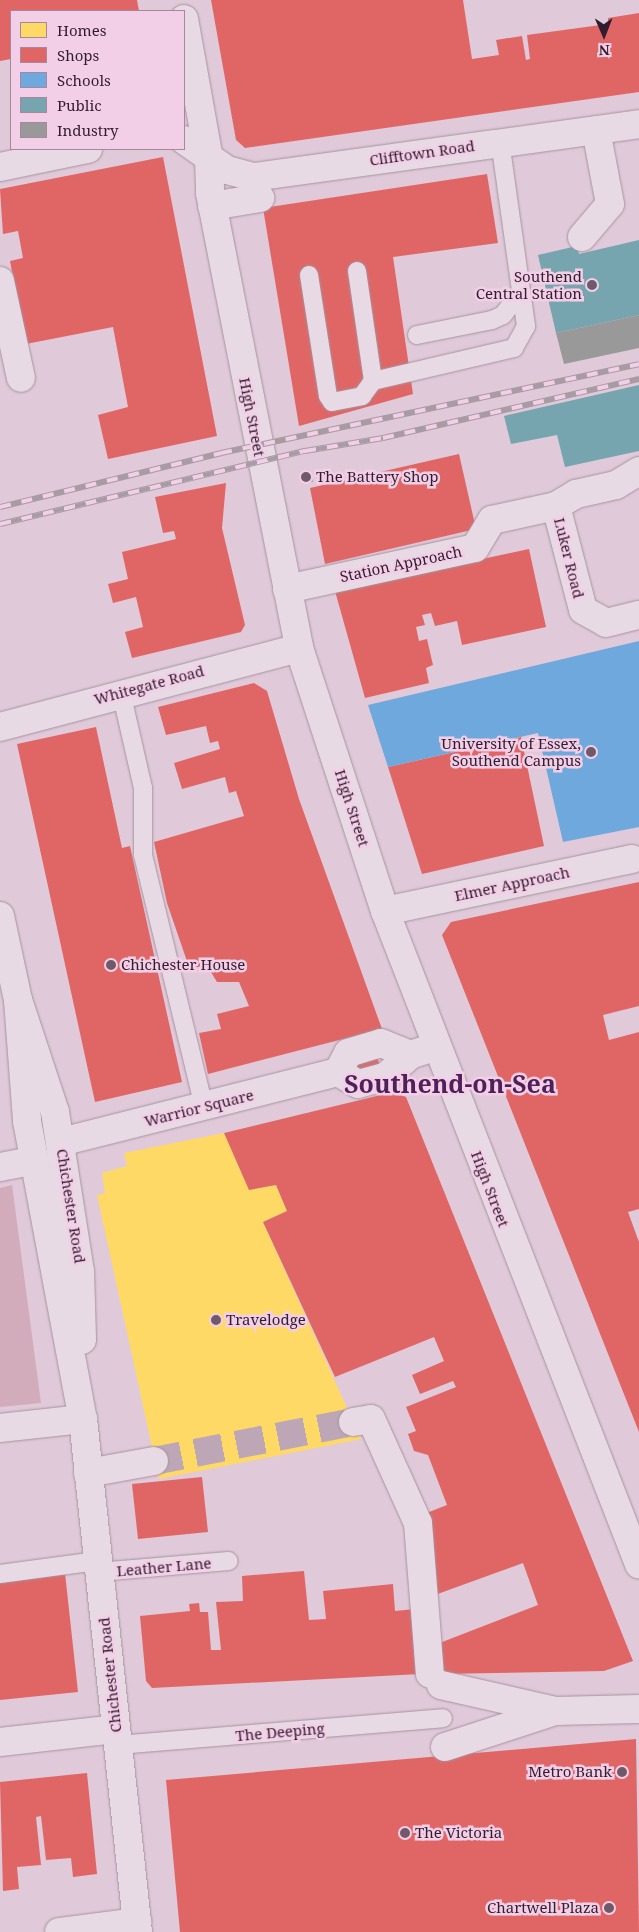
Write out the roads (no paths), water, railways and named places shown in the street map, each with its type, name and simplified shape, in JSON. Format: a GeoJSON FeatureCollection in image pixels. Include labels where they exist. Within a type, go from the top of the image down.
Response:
{"type":"FeatureCollection","features":[{"type":"Feature","properties":{"kind":"street","name":"High Street"},"geometry":{"type":"LineString","coordinates":[[185,25],[209,159],[212,206],[299,648],[385,911],[436,1048],[636,1551]]}},
{"type":"Feature","properties":{"kind":"street","name":"Clifftown Road"},"geometry":{"type":"LineString","coordinates":[[185,141],[227,170],[254,177],[500,141],[639,124]]}},
{"type":"Feature","properties":{"kind":"street"},"geometry":{"type":"LineString","coordinates":[[582,237],[610,204],[596,130]]}},
{"type":"Feature","properties":{"kind":"street"},"geometry":{"type":"LineString","coordinates":[[0,167],[83,150]]}},
{"type":"Feature","properties":{"kind":"street"},"geometry":{"type":"LineString","coordinates":[[212,206],[260,198]]}},
{"type":"Feature","properties":{"kind":"street"},"geometry":{"type":"LineString","coordinates":[[0,281],[21,378]]}},
{"type":"Feature","properties":{"kind":"street","name":"Station Approach"},"geometry":{"type":"LineString","coordinates":[[287,589],[475,548],[492,520],[556,506],[576,494],[616,485],[639,471]]}},
{"type":"Feature","properties":{"kind":"street","name":"Luker Road"},"geometry":{"type":"LineString","coordinates":[[556,506],[583,610],[606,623],[639,615]]}},
{"type":"Feature","properties":{"kind":"street","name":"Whitegate Road"},"geometry":{"type":"LineString","coordinates":[[0,726],[121,692],[299,648]]}},
{"type":"Feature","properties":{"kind":"street","name":"Elmer Approach"},"geometry":{"type":"LineString","coordinates":[[385,911],[636,859]]}},
{"type":"Feature","properties":{"kind":"street","name":"Chichester Road"},"geometry":{"type":"LineString","coordinates":[[0,916],[18,1000],[60,1142],[80,1271],[83,1419],[137,1927]]}},
{"type":"Feature","properties":{"kind":"street","name":"Chichester Road"},"geometry":{"type":"LineString","coordinates":[[18,1000],[35,1160],[83,1419]]}},
{"type":"Feature","properties":{"kind":"street","name":"Warrior Square"},"geometry":{"type":"LineString","coordinates":[[60,1142],[338,1072],[348,1053],[381,1043],[410,1054],[436,1048]]}},
{"type":"Feature","properties":{"kind":"street"},"geometry":{"type":"LineString","coordinates":[[0,1167],[35,1160]]}},
{"type":"Feature","properties":{"kind":"street"},"geometry":{"type":"LineString","coordinates":[[0,1428],[83,1419]]}},
{"type":"Feature","properties":{"kind":"street"},"geometry":{"type":"LineString","coordinates":[[354,1422],[371,1419],[418,1523],[435,1680],[555,1711],[639,1709]]}},
{"type":"Feature","properties":{"kind":"street"},"geometry":{"type":"LineString","coordinates":[[88,1473],[154,1461]]}},
{"type":"Feature","properties":{"kind":"street"},"geometry":{"type":"LineString","coordinates":[[445,1748],[555,1711]]}},
{"type":"Feature","properties":{"kind":"street"},"geometry":{"type":"LineString","coordinates":[[0,1742],[116,1737]]}},
{"type":"Feature","properties":{"kind":"street"},"geometry":{"type":"LineString","coordinates":[[59,1932],[137,1927]]}},
{"type":"Feature","properties":{"kind":"lane"},"geometry":{"type":"LineString","coordinates":[[372,381],[514,348],[526,326],[500,141]]}},
{"type":"Feature","properties":{"kind":"lane"},"geometry":{"type":"LineString","coordinates":[[309,275],[328,396],[332,402],[362,396],[372,381],[357,271]]}},
{"type":"Feature","properties":{"kind":"lane"},"geometry":{"type":"LineString","coordinates":[[417,334],[492,320],[503,315],[521,292]]}},
{"type":"Feature","properties":{"kind":"lane"},"geometry":{"type":"LineString","coordinates":[[121,692],[143,788],[143,855],[204,1107]]}},
{"type":"Feature","properties":{"kind":"lane","name":"Leather Lane"},"geometry":{"type":"LineString","coordinates":[[0,1574],[229,1561]]}},
{"type":"Feature","properties":{"kind":"lane","name":"The Deeping"},"geometry":{"type":"LineString","coordinates":[[116,1737],[442,1718]]}},
{"type":"Feature","properties":{"kind":"tunnel"},"geometry":{"type":"LineString","coordinates":[[154,1461],[353,1422]]}},
{"type":"Feature","properties":{"kind":"railway"},"geometry":{"type":"LineString","coordinates":[[0,507],[221,453],[639,364]]}},
{"type":"Feature","properties":{"kind":"railway"},"geometry":{"type":"LineString","coordinates":[[0,524],[305,451],[383,438],[639,379]]}},
{"type":"Feature","properties":{"kind":"place","name":"Southend Central Station"},"geometry":{"type":"Point","coordinates":[592,285]}},
{"type":"Feature","properties":{"kind":"place","name":"The Battery Shop"},"geometry":{"type":"Point","coordinates":[306,477]}},
{"type":"Feature","properties":{"kind":"place","name":"University of Essex, Southend Campus"},"geometry":{"type":"Point","coordinates":[591,752]}},
{"type":"Feature","properties":{"kind":"place","name":"Chichester House"},"geometry":{"type":"Point","coordinates":[111,965]}},
{"type":"Feature","properties":{"kind":"place","name":"Travelodge"},"geometry":{"type":"Point","coordinates":[216,1320]}},
{"type":"Feature","properties":{"kind":"place","name":"Metro Bank"},"geometry":{"type":"Point","coordinates":[622,1772]}},
{"type":"Feature","properties":{"kind":"place","name":"The Victoria"},"geometry":{"type":"Point","coordinates":[405,1833]}},
{"type":"Feature","properties":{"kind":"place","name":"Chartwell Plaza"},"geometry":{"type":"Point","coordinates":[609,1908]}},
{"type":"Feature","properties":{"kind":"district","name":"Southend-on-Sea"},"geometry":{"type":"Point","coordinates":[450,1083]}}]}
